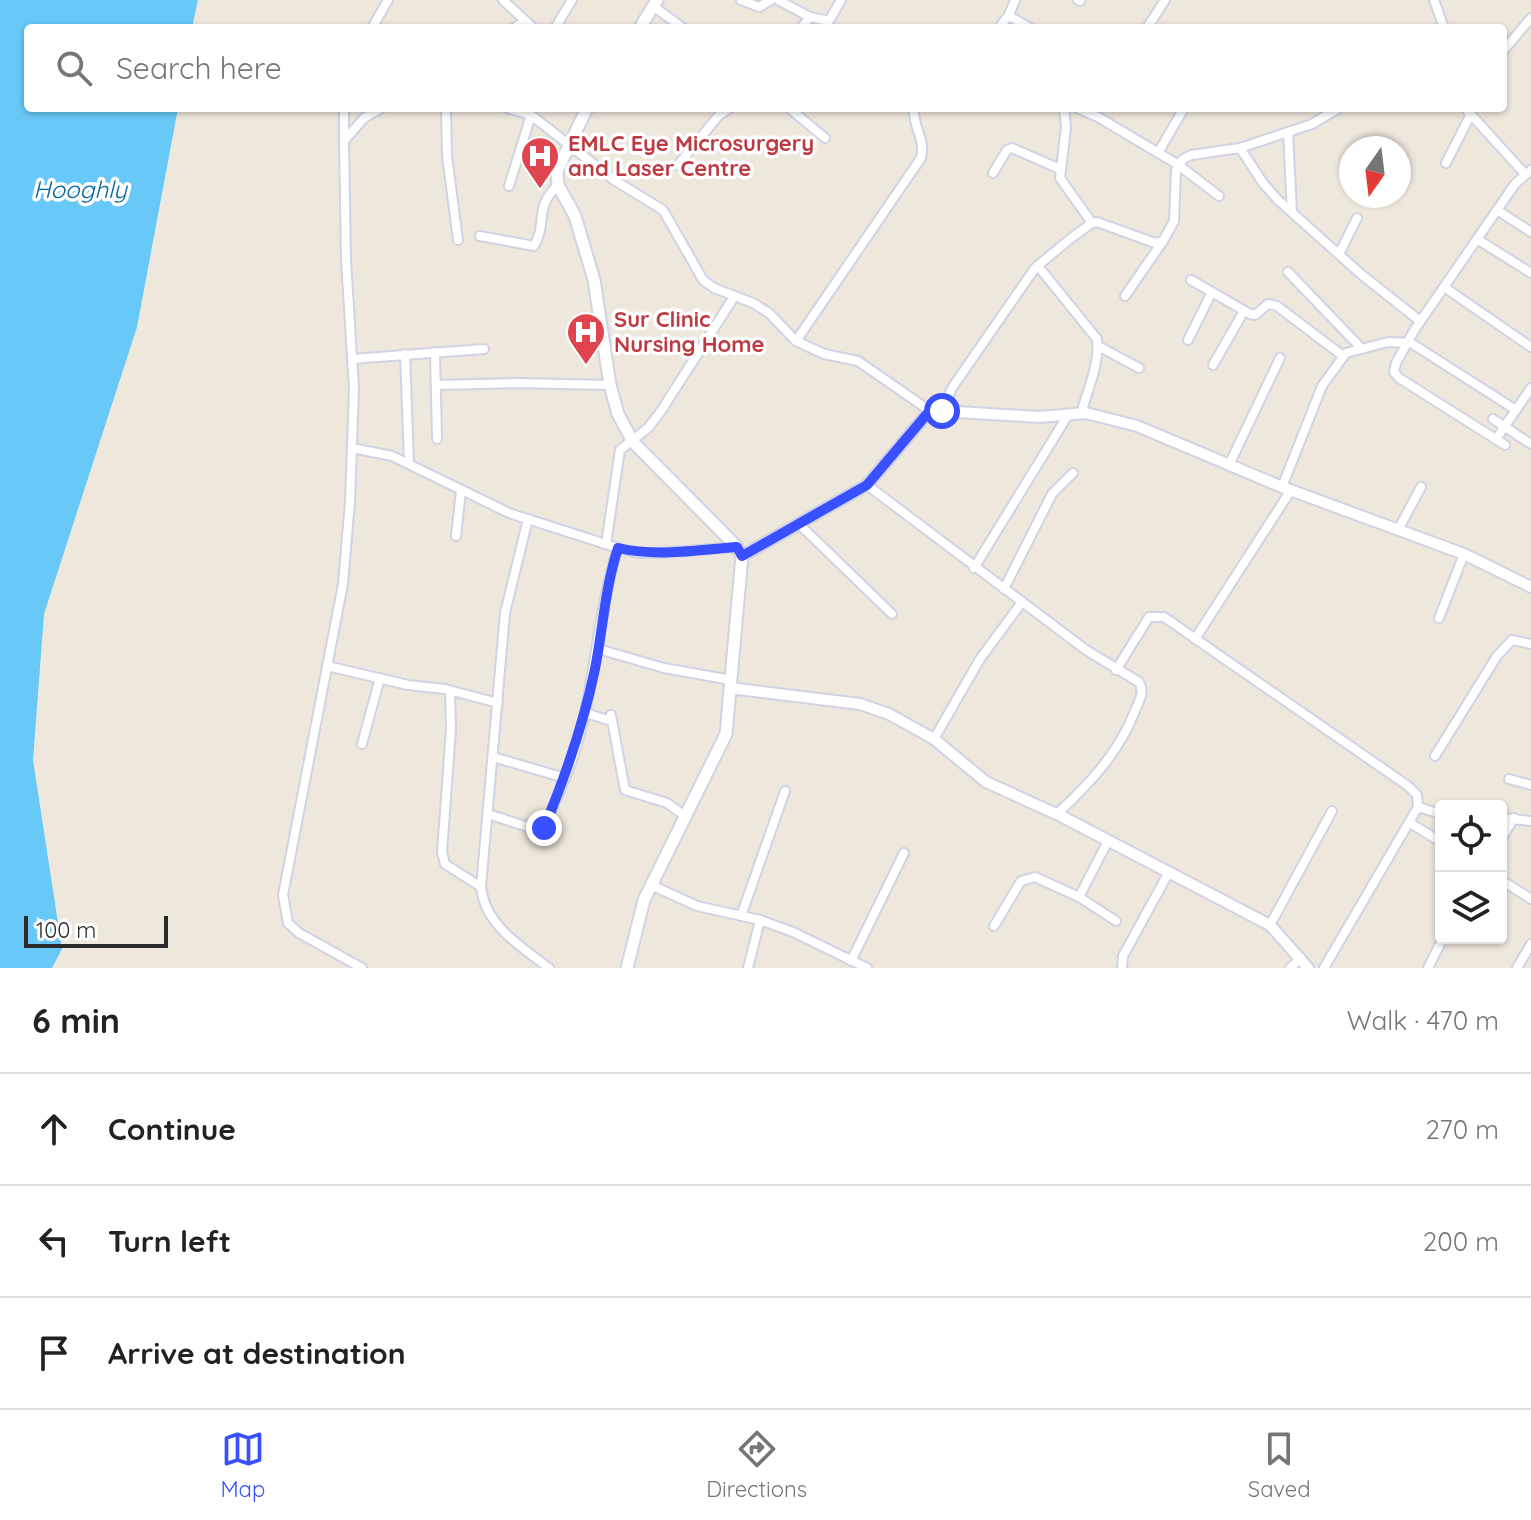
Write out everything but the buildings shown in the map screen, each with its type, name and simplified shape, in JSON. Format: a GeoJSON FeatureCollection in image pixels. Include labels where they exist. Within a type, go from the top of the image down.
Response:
{"type":"FeatureCollection","features":[{"type":"Feature","properties":{"kind":"main road"},"geometry":{"type":"LineString","coordinates":[[642,24],[655,3]]}},
{"type":"Feature","properties":{"kind":"main road"},"geometry":{"type":"LineString","coordinates":[[585,112],[557,171],[558,185],[575,216],[594,280],[610,385],[618,414],[633,442],[739,551],[726,734],[644,900],[627,968]]}},
{"type":"Feature","properties":{"kind":"street"},"geometry":{"type":"LineString","coordinates":[[374,24],[388,0]]}},
{"type":"Feature","properties":{"kind":"street"},"geometry":{"type":"LineString","coordinates":[[503,0],[528,24]]}},
{"type":"Feature","properties":{"kind":"street"},"geometry":{"type":"LineString","coordinates":[[557,24],[572,0]]}},
{"type":"Feature","properties":{"kind":"street"},"geometry":{"type":"LineString","coordinates":[[741,0],[759,7],[771,0]]}},
{"type":"Feature","properties":{"kind":"street"},"geometry":{"type":"LineString","coordinates":[[778,0],[828,24]]}},
{"type":"Feature","properties":{"kind":"street"},"geometry":{"type":"LineString","coordinates":[[831,24],[841,0]]}},
{"type":"Feature","properties":{"kind":"street"},"geometry":{"type":"LineString","coordinates":[[1002,24],[1015,0]]}},
{"type":"Feature","properties":{"kind":"street"},"geometry":{"type":"LineString","coordinates":[[1150,24],[1165,0]]}},
{"type":"Feature","properties":{"kind":"street"},"geometry":{"type":"LineString","coordinates":[[1434,0],[1443,24]]}},
{"type":"Feature","properties":{"kind":"street"},"geometry":{"type":"LineString","coordinates":[[655,3],[679,24]]}},
{"type":"Feature","properties":{"kind":"street"},"geometry":{"type":"LineString","coordinates":[[1009,16],[1023,24]]}},
{"type":"Feature","properties":{"kind":"street"},"geometry":{"type":"LineString","coordinates":[[804,24],[810,17]]}},
{"type":"Feature","properties":{"kind":"street"},"geometry":{"type":"LineString","coordinates":[[1507,46],[1531,18]]}},
{"type":"Feature","properties":{"kind":"street"},"geometry":{"type":"LineString","coordinates":[[520,24],[525,21]]}},
{"type":"Feature","properties":{"kind":"street"},"geometry":{"type":"LineString","coordinates":[[344,112],[352,448],[343,584],[284,882],[288,923],[299,933],[362,968]]}},
{"type":"Feature","properties":{"kind":"street"},"geometry":{"type":"LineString","coordinates":[[344,141],[364,118],[374,112]]}},
{"type":"Feature","properties":{"kind":"street"},"geometry":{"type":"LineString","coordinates":[[446,112],[447,156],[458,240]]}},
{"type":"Feature","properties":{"kind":"street"},"geometry":{"type":"LineString","coordinates":[[521,112],[531,115],[614,180],[663,210],[703,280],[714,288],[753,303],[769,313],[796,341],[824,354],[858,361],[937,412]]}},
{"type":"Feature","properties":{"kind":"street"},"geometry":{"type":"LineString","coordinates":[[678,165],[724,112]]}},
{"type":"Feature","properties":{"kind":"street"},"geometry":{"type":"LineString","coordinates":[[794,112],[825,138]]}},
{"type":"Feature","properties":{"kind":"street"},"geometry":{"type":"LineString","coordinates":[[796,341],[921,158],[922,139],[914,112]]}},
{"type":"Feature","properties":{"kind":"street"},"geometry":{"type":"LineString","coordinates":[[1064,112],[1066,127],[1060,178],[1092,223]]}},
{"type":"Feature","properties":{"kind":"street"},"geometry":{"type":"LineString","coordinates":[[1086,112],[1177,164],[1219,196]]}},
{"type":"Feature","properties":{"kind":"street"},"geometry":{"type":"LineString","coordinates":[[1158,153],[1182,112]]}},
{"type":"Feature","properties":{"kind":"street"},"geometry":{"type":"LineString","coordinates":[[1177,164],[1191,155],[1240,148],[1288,132],[1333,112]]}},
{"type":"Feature","properties":{"kind":"street"},"geometry":{"type":"LineString","coordinates":[[1446,163],[1468,112],[1528,172],[1497,210],[1420,321],[1394,372],[1505,445]]}},
{"type":"Feature","properties":{"kind":"street"},"geometry":{"type":"LineString","coordinates":[[509,186],[531,115]]}},
{"type":"Feature","properties":{"kind":"street"},"geometry":{"type":"LineString","coordinates":[[1288,132],[1292,212]]}},
{"type":"Feature","properties":{"kind":"street"},"geometry":{"type":"LineString","coordinates":[[993,173],[1007,150],[1012,148],[1060,169]]}},
{"type":"Feature","properties":{"kind":"street"},"geometry":{"type":"LineString","coordinates":[[1240,148],[1271,193],[1420,321]]}},
{"type":"Feature","properties":{"kind":"street"},"geometry":{"type":"LineString","coordinates":[[1125,296],[1174,221],[1177,164]]}},
{"type":"Feature","properties":{"kind":"street"},"geometry":{"type":"LineString","coordinates":[[480,236],[534,246],[545,197],[558,185]]}},
{"type":"Feature","properties":{"kind":"street"},"geometry":{"type":"LineString","coordinates":[[1497,210],[1531,232]]}},
{"type":"Feature","properties":{"kind":"street"},"geometry":{"type":"LineString","coordinates":[[1339,254],[1357,218]]}},
{"type":"Feature","properties":{"kind":"street"},"geometry":{"type":"LineString","coordinates":[[937,412],[1038,266],[1092,223],[1155,243],[1163,241]]}},
{"type":"Feature","properties":{"kind":"street"},"geometry":{"type":"LineString","coordinates":[[1477,239],[1531,273]]}},
{"type":"Feature","properties":{"kind":"street"},"geometry":{"type":"LineString","coordinates":[[1038,266],[1097,339],[1098,346],[1081,414]]}},
{"type":"Feature","properties":{"kind":"street"},"geometry":{"type":"LineString","coordinates":[[1288,272],[1362,349]]}},
{"type":"Feature","properties":{"kind":"street"},"geometry":{"type":"LineString","coordinates":[[1191,280],[1255,315],[1268,304],[1277,306],[1343,356]]}},
{"type":"Feature","properties":{"kind":"street"},"geometry":{"type":"LineString","coordinates":[[1444,287],[1531,347]]}},
{"type":"Feature","properties":{"kind":"street"},"geometry":{"type":"LineString","coordinates":[[1188,340],[1212,292]]}},
{"type":"Feature","properties":{"kind":"street"},"geometry":{"type":"LineString","coordinates":[[606,544],[620,450],[625,444],[633,442],[661,411],[734,297]]}},
{"type":"Feature","properties":{"kind":"street"},"geometry":{"type":"LineString","coordinates":[[1213,365],[1244,311]]}},
{"type":"Feature","properties":{"kind":"street"},"geometry":{"type":"LineString","coordinates":[[1195,639],[1286,489],[1322,386],[1343,356],[1388,342],[1407,342],[1516,410]]}},
{"type":"Feature","properties":{"kind":"street"},"geometry":{"type":"LineString","coordinates":[[1098,346],[1139,368]]}},
{"type":"Feature","properties":{"kind":"street"},"geometry":{"type":"LineString","coordinates":[[352,359],[484,349]]}},
{"type":"Feature","properties":{"kind":"street"},"geometry":{"type":"LineString","coordinates":[[435,352],[437,439]]}},
{"type":"Feature","properties":{"kind":"street"},"geometry":{"type":"LineString","coordinates":[[405,354],[409,463]]}},
{"type":"Feature","properties":{"kind":"street"},"geometry":{"type":"LineString","coordinates":[[1229,465],[1280,358]]}},
{"type":"Feature","properties":{"kind":"street"},"geometry":{"type":"LineString","coordinates":[[436,385],[610,385]]}},
{"type":"Feature","properties":{"kind":"street"},"geometry":{"type":"LineString","coordinates":[[1496,439],[1531,388]]}},
{"type":"Feature","properties":{"kind":"street"},"geometry":{"type":"LineString","coordinates":[[352,448],[392,456],[461,491],[528,519],[618,548],[639,553],[739,551],[800,525],[867,485],[927,414],[1039,417],[1081,414],[1137,426],[1286,489],[1464,554],[1531,587]]}},
{"type":"Feature","properties":{"kind":"street"},"geometry":{"type":"LineString","coordinates":[[974,568],[1068,415]]}},
{"type":"Feature","properties":{"kind":"street"},"geometry":{"type":"LineString","coordinates":[[1493,419],[1531,444]]}},
{"type":"Feature","properties":{"kind":"street"},"geometry":{"type":"LineString","coordinates":[[1004,589],[1052,494],[1073,473]]}},
{"type":"Feature","properties":{"kind":"street"},"geometry":{"type":"LineString","coordinates":[[867,485],[974,568],[1142,687],[1125,737],[1099,774],[1057,814]]}},
{"type":"Feature","properties":{"kind":"street"},"geometry":{"type":"LineString","coordinates":[[1398,530],[1421,487]]}},
{"type":"Feature","properties":{"kind":"street"},"geometry":{"type":"LineString","coordinates":[[456,536],[461,491]]}},
{"type":"Feature","properties":{"kind":"street"},"geometry":{"type":"LineString","coordinates":[[528,519],[505,613],[481,887],[487,913],[506,934],[549,968]]}},
{"type":"Feature","properties":{"kind":"street"},"geometry":{"type":"LineString","coordinates":[[800,525],[892,614]]}},
{"type":"Feature","properties":{"kind":"street"},"geometry":{"type":"LineString","coordinates":[[488,814],[537,830],[544,828],[565,778],[585,713],[606,590],[618,548]]}},
{"type":"Feature","properties":{"kind":"street"},"geometry":{"type":"LineString","coordinates":[[1439,618],[1464,554]]}},
{"type":"Feature","properties":{"kind":"street"},"geometry":{"type":"LineString","coordinates":[[934,739],[980,659],[1022,602]]}},
{"type":"Feature","properties":{"kind":"street"},"geometry":{"type":"LineString","coordinates":[[1116,670],[1149,617],[1164,617],[1417,795],[1418,807],[1410,823],[1324,968]]}},
{"type":"Feature","properties":{"kind":"street"},"geometry":{"type":"LineString","coordinates":[[1435,756],[1497,656],[1512,640],[1531,644]]}},
{"type":"Feature","properties":{"kind":"street"},"geometry":{"type":"LineString","coordinates":[[598,649],[730,684],[860,704],[889,714],[934,739],[986,782],[1057,814],[1270,925],[1304,963],[1290,968]]}},
{"type":"Feature","properties":{"kind":"street"},"geometry":{"type":"LineString","coordinates":[[327,666],[498,703]]}},
{"type":"Feature","properties":{"kind":"street"},"geometry":{"type":"LineString","coordinates":[[362,744],[380,678]]}},
{"type":"Feature","properties":{"kind":"street"},"geometry":{"type":"LineString","coordinates":[[450,691],[451,729],[442,852],[445,864],[481,887]]}},
{"type":"Feature","properties":{"kind":"street"},"geometry":{"type":"LineString","coordinates":[[585,713],[611,718],[625,790],[667,803],[685,816]]}},
{"type":"Feature","properties":{"kind":"street"},"geometry":{"type":"LineString","coordinates":[[493,757],[565,778]]}},
{"type":"Feature","properties":{"kind":"street"},"geometry":{"type":"LineString","coordinates":[[1509,779],[1531,785]]}},
{"type":"Feature","properties":{"kind":"street"},"geometry":{"type":"LineString","coordinates":[[741,916],[785,791]]}},
{"type":"Feature","properties":{"kind":"street"},"geometry":{"type":"LineString","coordinates":[[1418,807],[1435,812]]}},
{"type":"Feature","properties":{"kind":"street"},"geometry":{"type":"LineString","coordinates":[[1270,925],[1332,811]]}},
{"type":"Feature","properties":{"kind":"street"},"geometry":{"type":"LineString","coordinates":[[1507,818],[1531,821]]}},
{"type":"Feature","properties":{"kind":"street"},"geometry":{"type":"LineString","coordinates":[[1507,829],[1514,818]]}},
{"type":"Feature","properties":{"kind":"street"},"geometry":{"type":"LineString","coordinates":[[1410,823],[1435,838]]}},
{"type":"Feature","properties":{"kind":"street"},"geometry":{"type":"LineString","coordinates":[[1079,897],[1108,841]]}},
{"type":"Feature","properties":{"kind":"street"},"geometry":{"type":"LineString","coordinates":[[851,961],[904,853]]}},
{"type":"Feature","properties":{"kind":"street"},"geometry":{"type":"LineString","coordinates":[[1122,968],[1123,956],[1169,872]]}},
{"type":"Feature","properties":{"kind":"street"},"geometry":{"type":"LineString","coordinates":[[994,926],[1021,881],[1035,877],[1079,897],[1116,921]]}},
{"type":"Feature","properties":{"kind":"street"},"geometry":{"type":"LineString","coordinates":[[1507,884],[1531,899]]}},
{"type":"Feature","properties":{"kind":"street"},"geometry":{"type":"LineString","coordinates":[[651,885],[697,906],[760,920],[793,932],[867,968]]}},
{"type":"Feature","properties":{"kind":"street"},"geometry":{"type":"LineString","coordinates":[[748,968],[760,920]]}},
{"type":"Feature","properties":{"kind":"street"},"geometry":{"type":"LineString","coordinates":[[1428,968],[1440,944]]}},
{"type":"Feature","properties":{"kind":"street"},"geometry":{"type":"LineString","coordinates":[[1517,968],[1531,944]]}},
{"type":"Feature","properties":{"kind":"water","name":"Hooghly"},"geometry":{"type":"Polygon","coordinates":[[[0,0],[198,0],[193,24],[24,24],[24,112],[177,112],[137,327],[44,614],[33,760],[62,949],[52,968],[0,968],[0,0]]]}},
{"type":"Feature","properties":{"kind":"place","name":"EMLC Eye Microsurgery and Laser Centre"},"geometry":{"type":"Point","coordinates":[540,190]}},
{"type":"Feature","properties":{"kind":"place","name":"Sur Clinic Nursing Home"},"geometry":{"type":"Point","coordinates":[586,366]}},
{"type":"Feature","properties":{"kind":"route"},"geometry":{"type":"LineString","coordinates":[[544,828],[581,732],[598,653],[606,590],[618,548],[639,553],[659,553],[737,547],[742,556],[867,485],[927,414],[942,411]]}}]}
